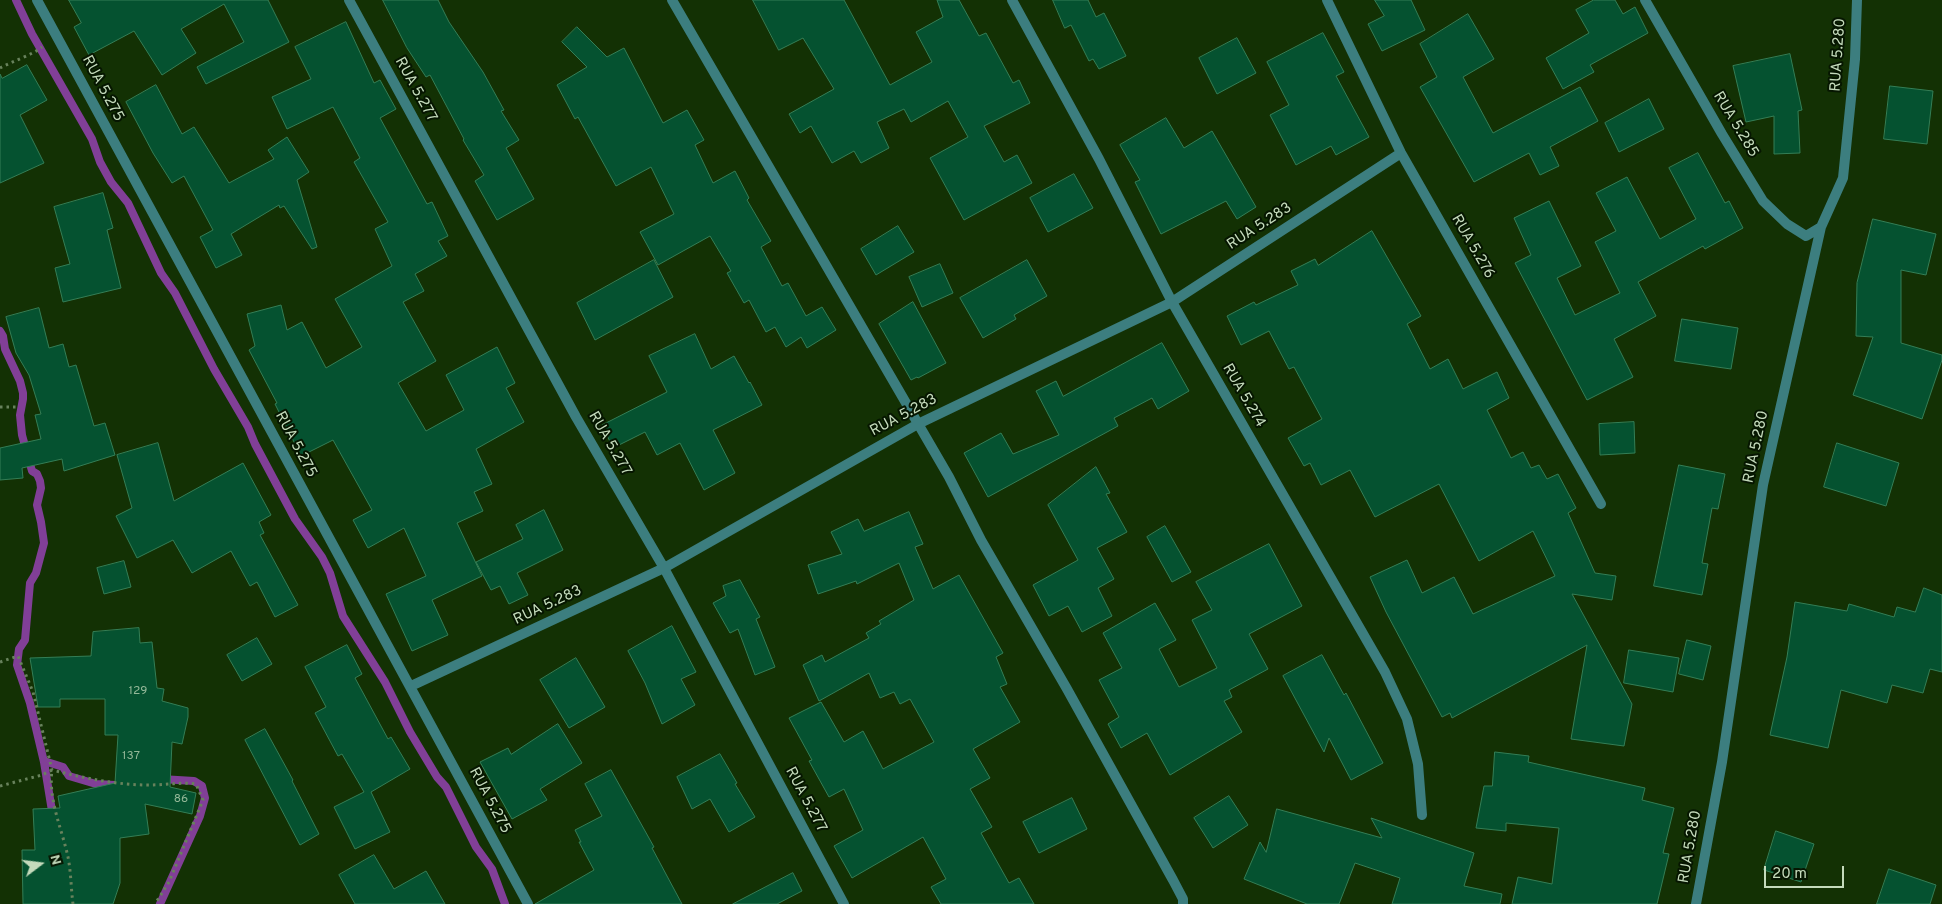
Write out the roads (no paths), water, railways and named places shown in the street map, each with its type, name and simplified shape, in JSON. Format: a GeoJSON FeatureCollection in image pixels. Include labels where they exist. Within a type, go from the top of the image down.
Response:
{"type":"FeatureCollection","features":[{"type":"Feature","properties":{"kind":"street","name":"RUA 5.275"},"geometry":{"type":"LineString","coordinates":[[37,0],[528,904]]}},
{"type":"Feature","properties":{"kind":"street","name":"RUA 5.277"},"geometry":{"type":"LineString","coordinates":[[349,0],[576,417],[664,568],[844,904]]}},
{"type":"Feature","properties":{"kind":"street"},"geometry":{"type":"LineString","coordinates":[[672,0],[949,477],[981,540],[1067,689],[1173,880],[1183,899],[1183,904]]}},
{"type":"Feature","properties":{"kind":"street","name":"RUA 5.274"},"geometry":{"type":"LineString","coordinates":[[1012,0],[1099,159],[1172,302],[1385,672],[1409,728],[1418,764],[1422,815]]}},
{"type":"Feature","properties":{"kind":"street","name":"RUA 5.276"},"geometry":{"type":"LineString","coordinates":[[1327,0],[1400,152],[1600,504]]}},
{"type":"Feature","properties":{"kind":"street","name":"RUA 5.285"},"geometry":{"type":"LineString","coordinates":[[1645,0],[1763,201],[1786,224],[1806,236],[1821,227]]}},
{"type":"Feature","properties":{"kind":"street","name":"RUA 5.280"},"geometry":{"type":"LineString","coordinates":[[1696,904],[1722,762],[1763,485],[1821,227],[1843,178],[1855,59],[1857,0]]}},
{"type":"Feature","properties":{"kind":"street","name":"RUA 5.283"},"geometry":{"type":"LineString","coordinates":[[411,686],[664,568],[918,424],[1172,302],[1400,152]]}},
{"type":"Feature","properties":{"kind":"waterway"},"geometry":{"type":"LineString","coordinates":[[16,0],[32,34],[92,139],[100,162],[111,182],[128,203],[161,273],[175,293],[214,369],[248,427],[255,444],[295,519],[322,557],[330,573],[343,616],[385,682],[410,732],[437,777],[446,787],[476,847],[492,869],[505,904]]}},
{"type":"Feature","properties":{"kind":"waterway"},"geometry":{"type":"LineString","coordinates":[[0,331],[3,336],[5,349],[20,381],[23,393],[20,415],[22,435],[32,471],[37,474],[41,488],[37,505],[44,543],[36,573],[30,583],[25,640],[19,649],[17,665],[30,703],[44,762],[53,817]]}},
{"type":"Feature","properties":{"kind":"waterway"},"geometry":{"type":"LineString","coordinates":[[44,761],[63,767],[69,776],[96,784],[115,785]]}},
{"type":"Feature","properties":{"kind":"waterway"},"geometry":{"type":"LineString","coordinates":[[160,904],[200,816],[205,798],[202,786],[194,781],[161,779]]}}]}
